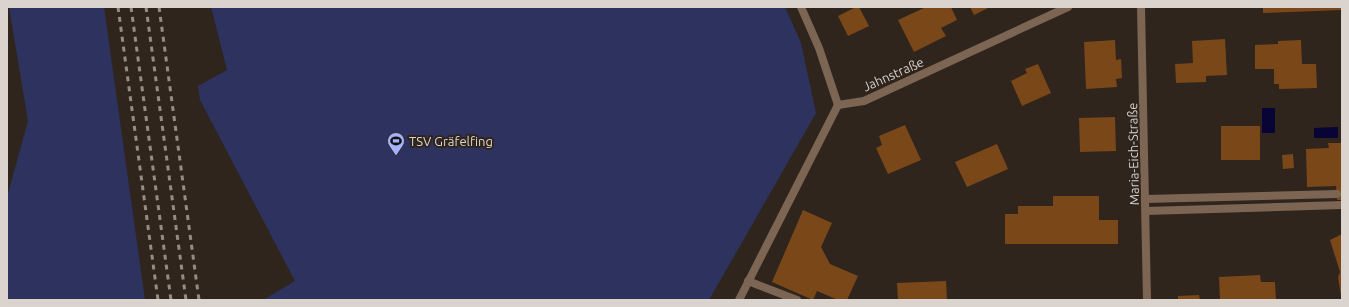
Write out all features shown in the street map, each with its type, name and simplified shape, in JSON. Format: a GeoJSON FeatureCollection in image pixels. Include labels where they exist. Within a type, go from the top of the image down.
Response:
{"type":"FeatureCollection","features":[{"type":"Feature","properties":{"kind":"street"},"geometry":{"type":"LineString","coordinates":[[739,300],[838,105],[819,48],[801,7]]}},
{"type":"Feature","properties":{"kind":"street","name":"Jahnstraße"},"geometry":{"type":"LineString","coordinates":[[838,105],[864,101],[1068,7]]}},
{"type":"Feature","properties":{"kind":"street","name":"Maria-Eich-Straße"},"geometry":{"type":"LineString","coordinates":[[1141,7],[1147,300]]}},
{"type":"Feature","properties":{"kind":"street"},"geometry":{"type":"LineString","coordinates":[[1146,199],[1337,194]]}},
{"type":"Feature","properties":{"kind":"street"},"geometry":{"type":"LineString","coordinates":[[1146,211],[1342,205]]}},
{"type":"Feature","properties":{"kind":"street"},"geometry":{"type":"LineString","coordinates":[[748,281],[797,300]]}},
{"type":"Feature","properties":{"kind":"shaded area"},"geometry":{"type":"Polygon","coordinates":[[[9,7],[104,7],[145,300],[7,300],[7,197],[28,121],[9,7]]]}},
{"type":"Feature","properties":{"kind":"shaded area"},"geometry":{"type":"Polygon","coordinates":[[[211,7],[785,7],[801,43],[816,113],[709,300],[263,300],[295,281],[200,100],[198,86],[227,70],[211,7]]]}},
{"type":"Feature","properties":{"kind":"shaded area"},"geometry":{"type":"Polygon","coordinates":[[[1262,108],[1275,108],[1275,133],[1262,133],[1262,108]]]}},
{"type":"Feature","properties":{"kind":"shaded area"},"geometry":{"type":"Polygon","coordinates":[[[1338,127],[1338,138],[1314,138],[1314,128],[1338,127]]]}},
{"type":"Feature","properties":{"kind":"building"},"geometry":{"type":"Polygon","coordinates":[[[859,7],[869,26],[848,36],[838,16],[859,7]]]}},
{"type":"Feature","properties":{"kind":"building"},"geometry":{"type":"Polygon","coordinates":[[[926,7],[951,7],[957,20],[941,28],[946,36],[914,52],[898,20],[926,7]]]}},
{"type":"Feature","properties":{"kind":"building"},"geometry":{"type":"Polygon","coordinates":[[[970,7],[990,7],[974,15],[970,7]]]}},
{"type":"Feature","properties":{"kind":"building"},"geometry":{"type":"Polygon","coordinates":[[[1263,7],[1342,7],[1342,10],[1263,13],[1263,7]]]}},
{"type":"Feature","properties":{"kind":"building"},"geometry":{"type":"Polygon","coordinates":[[[1225,39],[1227,75],[1206,76],[1206,82],[1176,83],[1175,64],[1193,63],[1192,41],[1225,39]]]}},
{"type":"Feature","properties":{"kind":"building"},"geometry":{"type":"Polygon","coordinates":[[[1115,40],[1116,60],[1121,59],[1122,78],[1116,79],[1117,87],[1086,89],[1084,42],[1115,40]]]}},
{"type":"Feature","properties":{"kind":"building"},"geometry":{"type":"Polygon","coordinates":[[[1301,40],[1302,64],[1316,64],[1317,88],[1279,89],[1279,84],[1274,84],[1274,69],[1255,69],[1255,45],[1278,44],[1278,41],[1301,40]]]}},
{"type":"Feature","properties":{"kind":"building"},"geometry":{"type":"Polygon","coordinates":[[[1038,64],[1051,93],[1022,106],[1011,81],[1027,73],[1025,69],[1038,64]]]}},
{"type":"Feature","properties":{"kind":"building"},"geometry":{"type":"Polygon","coordinates":[[[1115,117],[1116,151],[1080,152],[1079,118],[1115,117]]]}},
{"type":"Feature","properties":{"kind":"building"},"geometry":{"type":"Polygon","coordinates":[[[905,125],[921,160],[888,174],[876,148],[882,145],[879,136],[905,125]]]}},
{"type":"Feature","properties":{"kind":"building"},"geometry":{"type":"Polygon","coordinates":[[[1221,126],[1260,126],[1260,160],[1221,160],[1221,126]]]}},
{"type":"Feature","properties":{"kind":"building"},"geometry":{"type":"Polygon","coordinates":[[[1328,143],[1342,143],[1342,200],[1337,200],[1336,186],[1307,187],[1306,149],[1329,148],[1328,143]]]}},
{"type":"Feature","properties":{"kind":"building"},"geometry":{"type":"Polygon","coordinates":[[[997,144],[1008,169],[967,187],[955,162],[997,144]]]}},
{"type":"Feature","properties":{"kind":"building"},"geometry":{"type":"Polygon","coordinates":[[[1293,154],[1294,168],[1283,169],[1282,155],[1293,154]]]}},
{"type":"Feature","properties":{"kind":"building"},"geometry":{"type":"Polygon","coordinates":[[[1053,196],[1099,196],[1099,220],[1118,220],[1118,244],[1005,244],[1005,214],[1018,214],[1018,206],[1053,206],[1053,196]]]}},
{"type":"Feature","properties":{"kind":"building"},"geometry":{"type":"Polygon","coordinates":[[[803,210],[832,223],[821,247],[830,264],[858,276],[847,300],[838,300],[817,291],[813,300],[772,282],[803,210]]]}},
{"type":"Feature","properties":{"kind":"building"},"geometry":{"type":"Polygon","coordinates":[[[1342,234],[1341,296],[1338,277],[1340,272],[1330,240],[1342,234]]]}},
{"type":"Feature","properties":{"kind":"building"},"geometry":{"type":"Polygon","coordinates":[[[1260,275],[1261,282],[1275,282],[1276,300],[1220,300],[1219,277],[1260,275]]]}},
{"type":"Feature","properties":{"kind":"building"},"geometry":{"type":"Polygon","coordinates":[[[946,281],[947,300],[898,300],[897,283],[946,281]]]}},
{"type":"Feature","properties":{"kind":"building"},"geometry":{"type":"Polygon","coordinates":[[[1199,295],[1200,300],[1178,300],[1178,296],[1199,295]]]}},
{"type":"Feature","properties":{"kind":"railway"},"geometry":{"type":"LineString","coordinates":[[118,7],[158,300]]}},
{"type":"Feature","properties":{"kind":"railway"},"geometry":{"type":"LineString","coordinates":[[131,7],[171,300]]}},
{"type":"Feature","properties":{"kind":"railway"},"geometry":{"type":"LineString","coordinates":[[146,7],[186,300]]}},
{"type":"Feature","properties":{"kind":"railway"},"geometry":{"type":"LineString","coordinates":[[159,7],[199,300]]}},
{"type":"Feature","properties":{"kind":"place","name":"TSV Gräfelfing"},"geometry":{"type":"Point","coordinates":[396,156]}}]}
